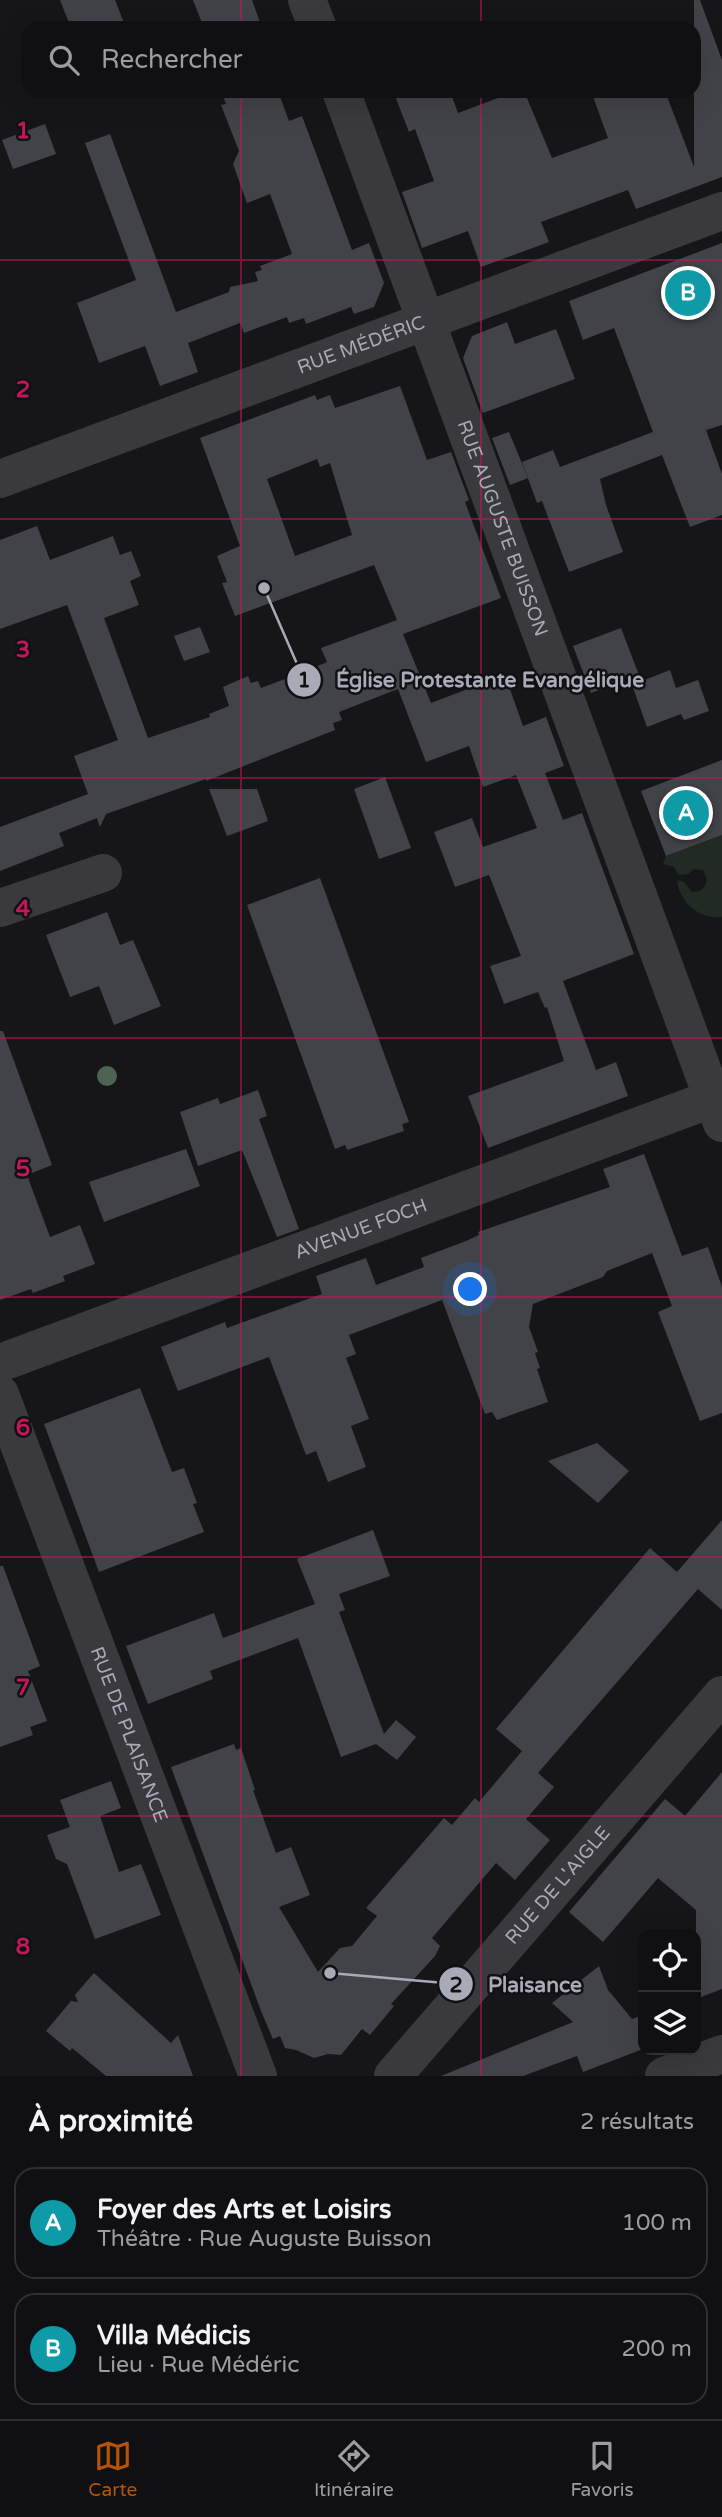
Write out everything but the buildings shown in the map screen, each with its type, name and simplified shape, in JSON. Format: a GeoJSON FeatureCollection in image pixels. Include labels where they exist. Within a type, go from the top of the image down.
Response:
{"type":"FeatureCollection","features":[{"type":"Feature","properties":{"kind":"street"},"geometry":{"type":"LineString","coordinates":[[307,0],[315,21]]}},
{"type":"Feature","properties":{"kind":"street","name":"RUE AUGUSTE BUISSON"},"geometry":{"type":"LineString","coordinates":[[344,98],[719,1105]]}},
{"type":"Feature","properties":{"kind":"street","name":"RUE MÉDÉRIC"},"geometry":{"type":"LineString","coordinates":[[0,479],[722,212]]}},
{"type":"Feature","properties":{"kind":"street"},"geometry":{"type":"LineString","coordinates":[[0,908],[103,873]]}},
{"type":"Feature","properties":{"kind":"street","name":"AVENUE FOCH"},"geometry":{"type":"LineString","coordinates":[[0,1363],[719,1105]]}},
{"type":"Feature","properties":{"kind":"street","name":"RUE DE PLAISANCE"},"geometry":{"type":"LineString","coordinates":[[0,1394],[258,2076]]}},
{"type":"Feature","properties":{"kind":"street","name":"RUE DE L'AIGLE"},"geometry":{"type":"LineString","coordinates":[[393,2076],[722,1695]]}},
{"type":"Feature","properties":{"kind":"street"},"geometry":{"type":"LineString","coordinates":[[664,2076],[722,2054]]}},
{"type":"Feature","properties":{"kind":"shaded area"},"geometry":{"type":"Polygon","coordinates":[[[722,835],[722,917],[706,916],[686,902],[677,880],[684,882],[692,892],[698,891],[707,880],[703,870],[694,869],[688,874],[679,875],[674,867],[663,864],[666,856],[722,835]]]}},
{"type":"Feature","properties":{"kind":"place","name":"Villa Médicis"},"geometry":{"type":"Point","coordinates":[688,293]}},
{"type":"Feature","properties":{"kind":"place","name":"Église Protestante Evangélique"},"geometry":{"type":"Point","coordinates":[264,588]}},
{"type":"Feature","properties":{"kind":"place","name":"Foyer des Arts et Loisirs"},"geometry":{"type":"Point","coordinates":[686,813]}},
{"type":"Feature","properties":{"kind":"place","name":"Plaisance"},"geometry":{"type":"Point","coordinates":[330,1973]}}]}
